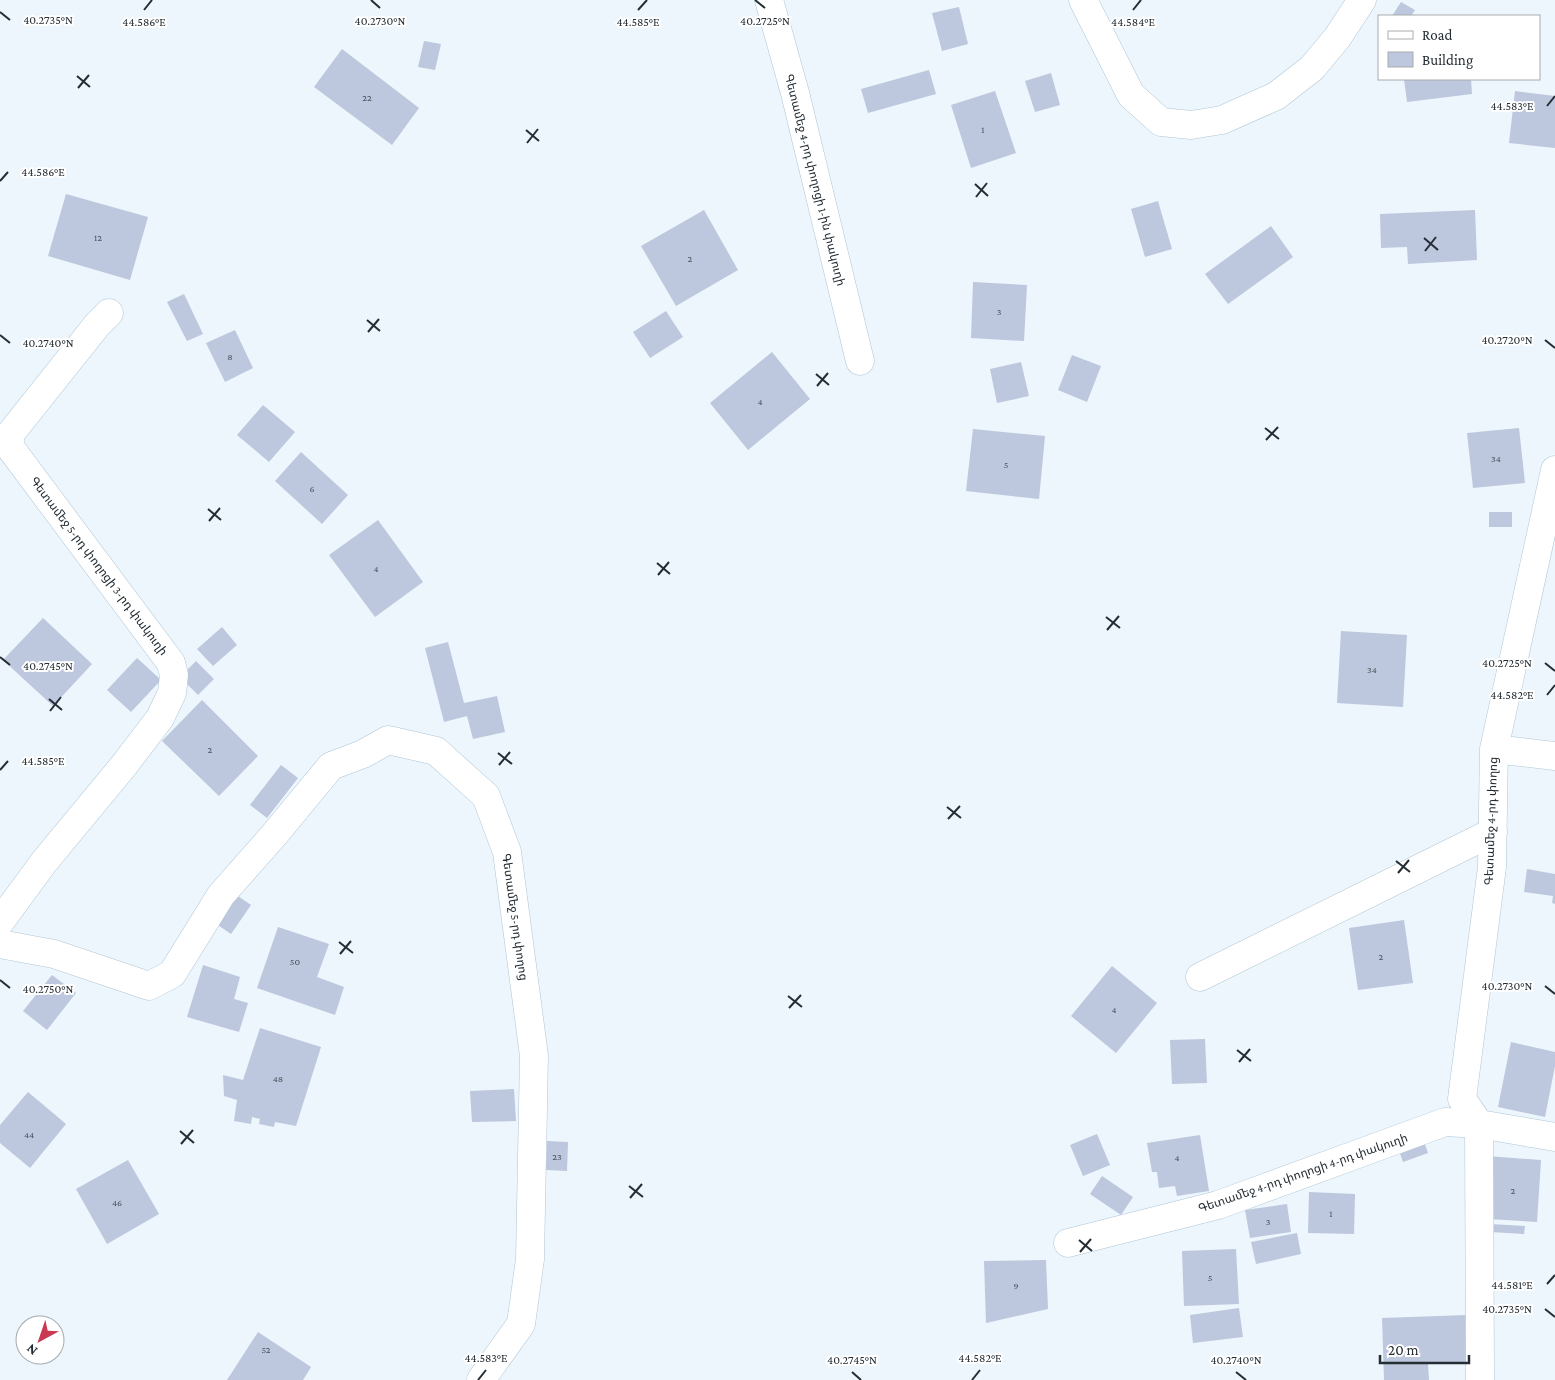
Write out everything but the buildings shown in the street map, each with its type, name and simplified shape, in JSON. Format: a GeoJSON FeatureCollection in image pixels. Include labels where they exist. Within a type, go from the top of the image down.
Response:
{"type":"FeatureCollection","features":[{"type":"Feature","properties":{"kind":"street","name":"Գետամեջ 4-րդ փողոցի 1-ին փակուղի"},"geometry":{"type":"LineString","coordinates":[[769,0],[795,93],[860,361]]}},
{"type":"Feature","properties":{"kind":"street"},"geometry":{"type":"LineString","coordinates":[[1083,0],[1131,95],[1161,122],[1191,125],[1222,120],[1276,96],[1312,68],[1337,38],[1362,0]]}},
{"type":"Feature","properties":{"kind":"street","name":"Գետամեջ 5-րդ փողոցի 3-րդ փակուղի"},"geometry":{"type":"LineString","coordinates":[[0,922],[44,862],[125,764],[160,718],[172,693],[174,675],[171,662],[9,446],[11,433],[97,325],[109,313]]}},
{"type":"Feature","properties":{"kind":"street","name":"Գետամեջ 4-րդ փողոց"},"geometry":{"type":"LineString","coordinates":[[1479,1124],[1462,1100],[1492,867],[1494,749],[1555,470]]}},
{"type":"Feature","properties":{"kind":"street","name":"Գետամեջ 5-րդ փողոց"},"geometry":{"type":"LineString","coordinates":[[0,944],[54,954],[149,986],[172,974],[221,895],[331,766],[363,754],[388,740],[436,751],[486,796],[507,852],[534,1056],[530,1259],[521,1324],[481,1380]]}},
{"type":"Feature","properties":{"kind":"street"},"geometry":{"type":"LineString","coordinates":[[1494,749],[1555,756]]}},
{"type":"Feature","properties":{"kind":"street"},"geometry":{"type":"LineString","coordinates":[[1200,977],[1493,832]]}},
{"type":"Feature","properties":{"kind":"street","name":"Գետամեջ 4-րդ փողոցի 4-րդ փակուղի"},"geometry":{"type":"LineString","coordinates":[[1068,1243],[1218,1205],[1445,1122],[1479,1124],[1555,1137]]}},
{"type":"Feature","properties":{"kind":"street"},"geometry":{"type":"LineString","coordinates":[[1479,1124],[1480,1380]]}}]}
